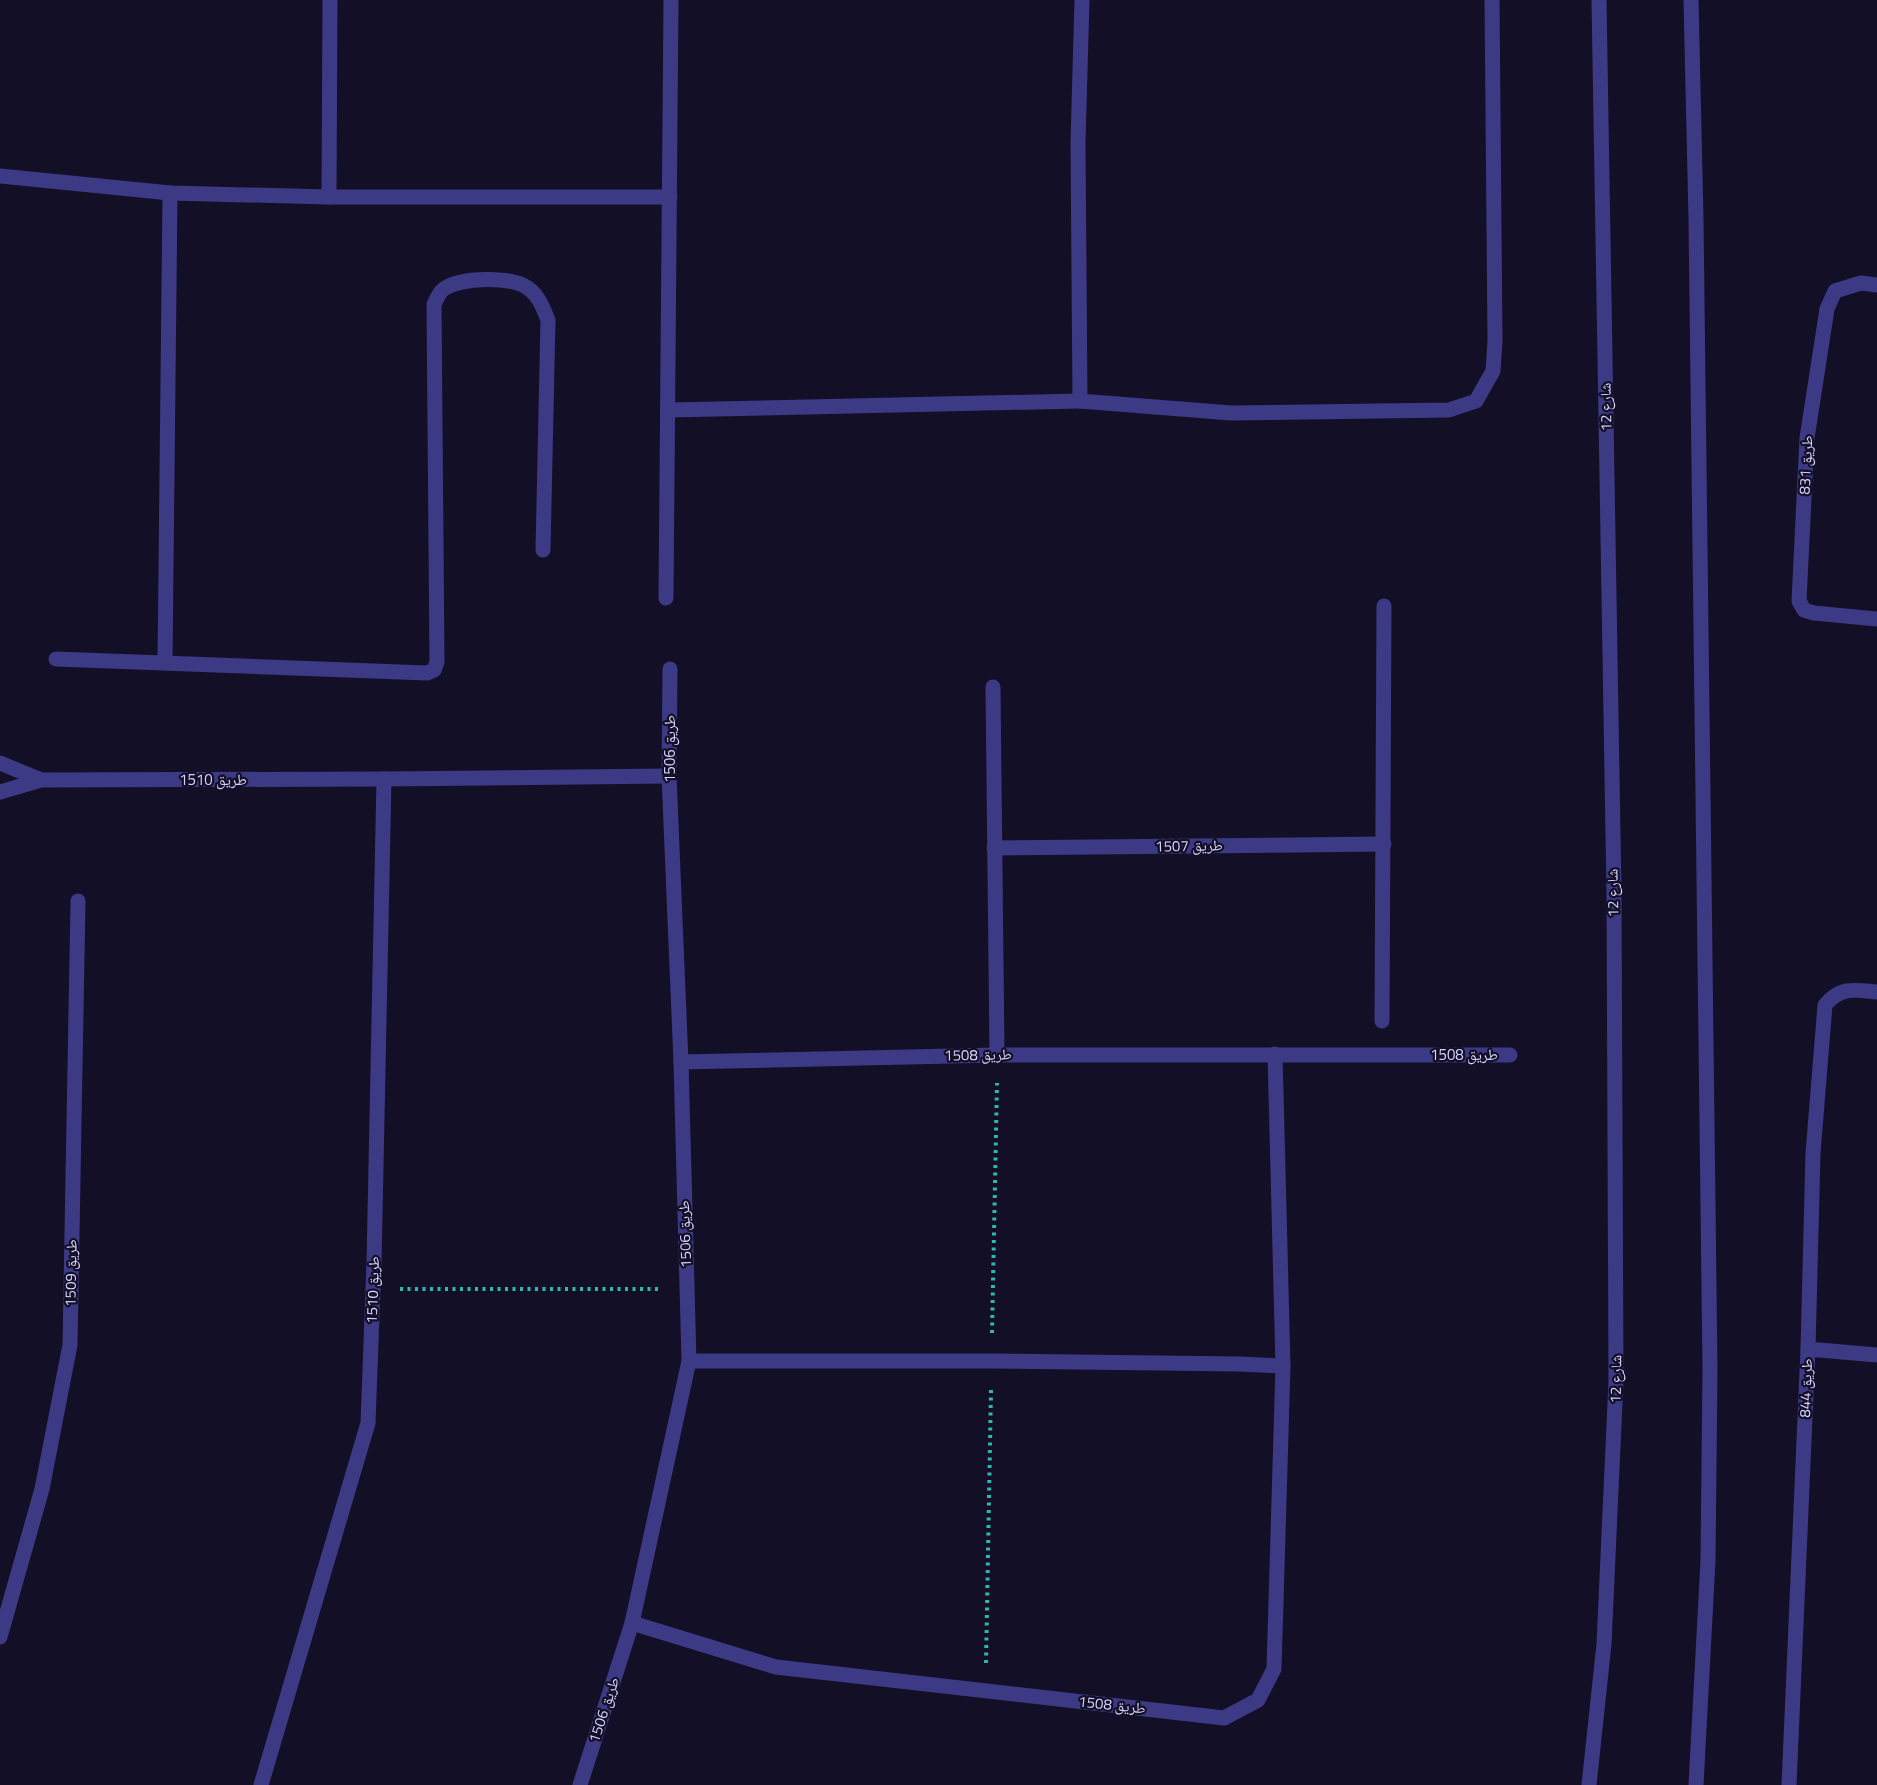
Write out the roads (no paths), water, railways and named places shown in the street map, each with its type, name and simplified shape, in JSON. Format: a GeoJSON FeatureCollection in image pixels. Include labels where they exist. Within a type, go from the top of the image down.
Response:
{"type":"FeatureCollection","features":[{"type":"Feature","properties":{"kind":"street"},"geometry":{"type":"LineString","coordinates":[[329,197],[330,0]]}},
{"type":"Feature","properties":{"kind":"street"},"geometry":{"type":"LineString","coordinates":[[666,598],[671,0]]}},
{"type":"Feature","properties":{"kind":"street"},"geometry":{"type":"LineString","coordinates":[[1080,401],[1078,142],[1082,0]]}},
{"type":"Feature","properties":{"kind":"street"},"geometry":{"type":"LineString","coordinates":[[669,410],[1080,401],[1231,413],[1449,410],[1476,401],[1493,371],[1496,341],[1492,0]]}},
{"type":"Feature","properties":{"kind":"street","name":"شارع 12"},"geometry":{"type":"LineString","coordinates":[[1589,1785],[1605,1644],[1616,1381],[1614,906],[1599,0]]}},
{"type":"Feature","properties":{"kind":"street"},"geometry":{"type":"LineString","coordinates":[[1691,0],[1696,219],[1710,1370],[1708,1561],[1696,1785]]}},
{"type":"Feature","properties":{"kind":"street"},"geometry":{"type":"LineString","coordinates":[[0,176],[170,193],[329,197],[670,197]]}},
{"type":"Feature","properties":{"kind":"street"},"geometry":{"type":"LineString","coordinates":[[165,662],[170,193]]}},
{"type":"Feature","properties":{"kind":"street"},"geometry":{"type":"LineString","coordinates":[[56,659],[427,673],[434,670],[437,662],[434,304],[441,290],[457,282],[512,281],[529,289],[541,303],[548,320],[543,550]]}},
{"type":"Feature","properties":{"kind":"street","name":"طريق 831"},"geometry":{"type":"LineString","coordinates":[[1877,285],[1861,283],[1835,291],[1827,309],[1807,438],[1799,601],[1804,609],[1814,613],[1877,619]]}},
{"type":"Feature","properties":{"kind":"street"},"geometry":{"type":"LineString","coordinates":[[1382,1021],[1384,606]]}},
{"type":"Feature","properties":{"kind":"street","name":"طريق 1506"},"geometry":{"type":"LineString","coordinates":[[580,1785],[632,1623],[690,1361],[669,776],[670,669]]}},
{"type":"Feature","properties":{"kind":"street"},"geometry":{"type":"LineString","coordinates":[[993,687],[997,1055]]}},
{"type":"Feature","properties":{"kind":"street","name":"طريق 1510"},"geometry":{"type":"LineString","coordinates":[[0,763],[41,780]]}},
{"type":"Feature","properties":{"kind":"street","name":"طريق 1510"},"geometry":{"type":"LineString","coordinates":[[0,792],[41,780],[669,776]]}},
{"type":"Feature","properties":{"kind":"street","name":"طريق 1510"},"geometry":{"type":"LineString","coordinates":[[261,1785],[368,1423],[384,779]]}},
{"type":"Feature","properties":{"kind":"street","name":"طريق 1507"},"geometry":{"type":"LineString","coordinates":[[994,848],[1384,844]]}},
{"type":"Feature","properties":{"kind":"street","name":"طريق 1509"},"geometry":{"type":"LineString","coordinates":[[0,1637],[42,1489],[70,1345],[78,901]]}},
{"type":"Feature","properties":{"kind":"street","name":"طريق 844"},"geometry":{"type":"LineString","coordinates":[[1789,1785],[1808,1349],[1813,1153],[1825,1005],[1834,994],[1851,989],[1877,992]]}},
{"type":"Feature","properties":{"kind":"street","name":"طريق 1508"},"geometry":{"type":"LineString","coordinates":[[632,1623],[776,1667],[1224,1718],[1258,1700],[1274,1669],[1283,1366],[1275,1054]]}},
{"type":"Feature","properties":{"kind":"street","name":"طريق 1508"},"geometry":{"type":"LineString","coordinates":[[681,1062],[997,1055],[1509,1055]]}},
{"type":"Feature","properties":{"kind":"street"},"geometry":{"type":"LineString","coordinates":[[1808,1349],[1877,1355]]}},
{"type":"Feature","properties":{"kind":"street"},"geometry":{"type":"LineString","coordinates":[[690,1361],[992,1361],[1283,1366]]}}]}
